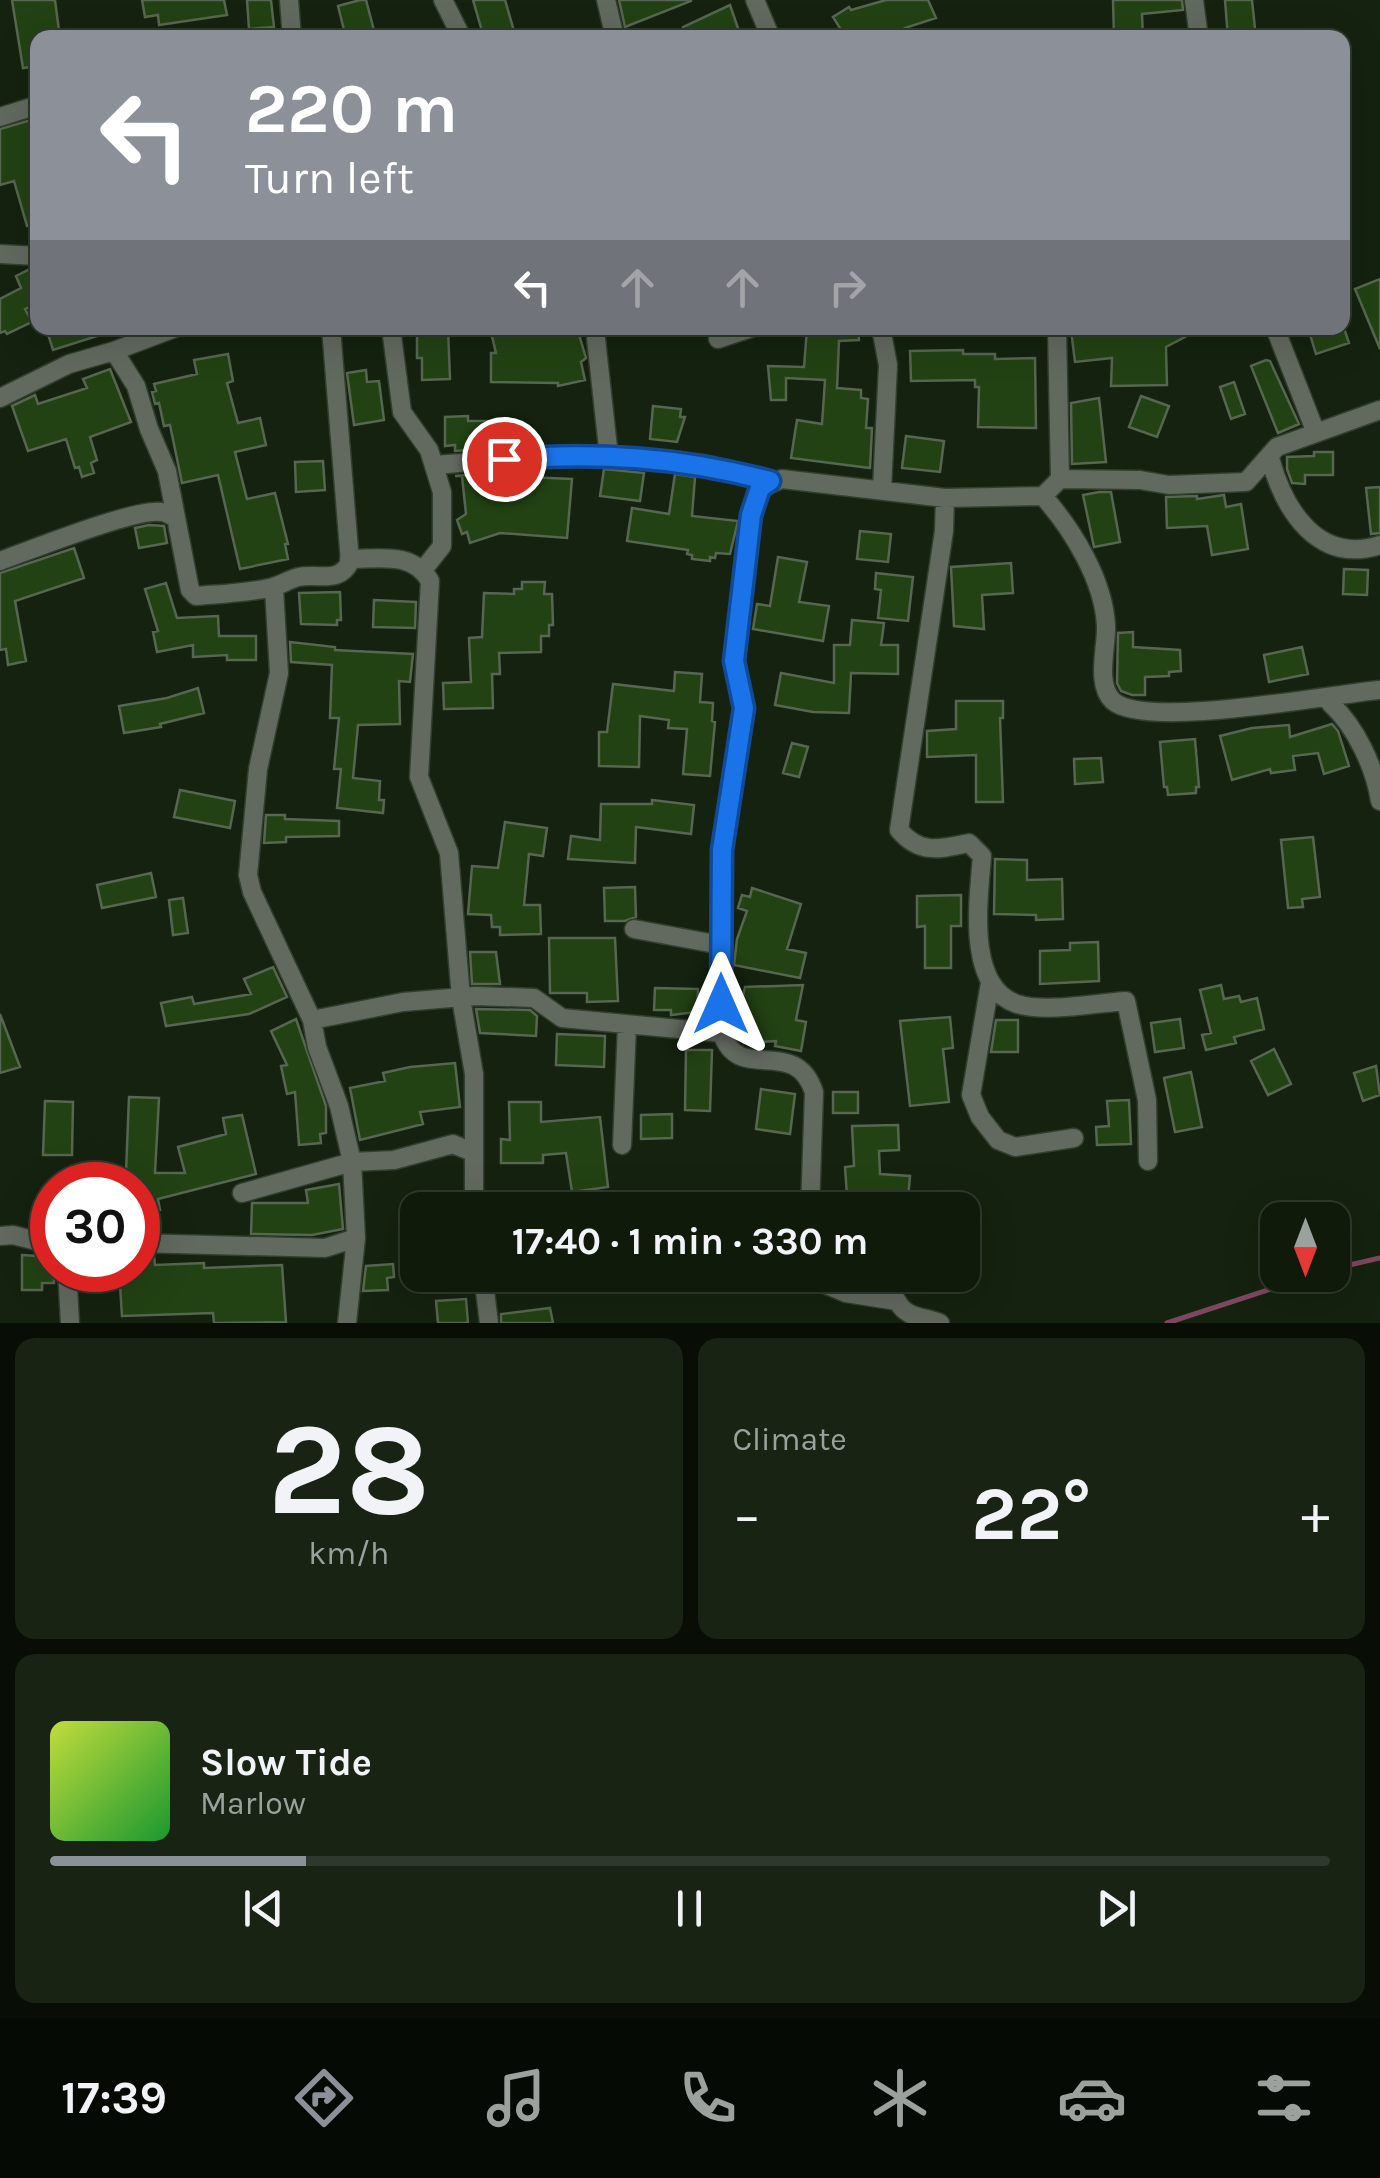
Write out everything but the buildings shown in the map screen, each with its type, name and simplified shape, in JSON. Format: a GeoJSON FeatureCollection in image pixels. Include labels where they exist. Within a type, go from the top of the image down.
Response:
{"type":"FeatureCollection","features":[{"type":"Feature","properties":{"kind":"street"},"geometry":{"type":"LineString","coordinates":[[289,0],[290,30]]}},
{"type":"Feature","properties":{"kind":"street"},"geometry":{"type":"LineString","coordinates":[[443,0],[458,30]]}},
{"type":"Feature","properties":{"kind":"street"},"geometry":{"type":"LineString","coordinates":[[606,0],[613,30]]}},
{"type":"Feature","properties":{"kind":"street"},"geometry":{"type":"LineString","coordinates":[[754,0],[768,30]]}},
{"type":"Feature","properties":{"kind":"street"},"geometry":{"type":"LineString","coordinates":[[1194,0],[1197,30]]}},
{"type":"Feature","properties":{"kind":"street"},"geometry":{"type":"LineString","coordinates":[[0,118],[30,108]]}},
{"type":"Feature","properties":{"kind":"street"},"geometry":{"type":"LineString","coordinates":[[0,254],[30,256]]}},
{"type":"Feature","properties":{"kind":"street"},"geometry":{"type":"LineString","coordinates":[[0,398],[69,364],[157,335]]}},
{"type":"Feature","properties":{"kind":"street"},"geometry":{"type":"LineString","coordinates":[[114,352],[136,386],[167,471],[172,494],[168,515],[186,579],[196,596],[274,588],[298,577],[340,574],[346,569],[349,559],[332,335]]}},
{"type":"Feature","properties":{"kind":"street"},"geometry":{"type":"LineString","coordinates":[[392,335],[402,412],[429,450],[442,492],[442,546],[423,570]]}},
{"type":"Feature","properties":{"kind":"street"},"geometry":{"type":"LineString","coordinates":[[718,340],[732,335]]}},
{"type":"Feature","properties":{"kind":"street"},"geometry":{"type":"LineString","coordinates":[[882,489],[888,365],[883,335]]}},
{"type":"Feature","properties":{"kind":"street"},"geometry":{"type":"LineString","coordinates":[[1056,335],[1060,480]]}},
{"type":"Feature","properties":{"kind":"street"},"geometry":{"type":"LineString","coordinates":[[1278,335],[1316,433]]}},
{"type":"Feature","properties":{"kind":"street"},"geometry":{"type":"LineString","coordinates":[[596,339],[609,457]]}},
{"type":"Feature","properties":{"kind":"street"},"geometry":{"type":"LineString","coordinates":[[434,465],[540,456],[609,457],[705,464],[770,481],[782,479],[946,498],[1042,496],[1060,480],[1140,480],[1169,486],[1246,482],[1276,448],[1380,410]]}},
{"type":"Feature","properties":{"kind":"street"},"geometry":{"type":"LineString","coordinates":[[1270,458],[1278,487],[1307,533],[1361,551],[1380,544]]}},
{"type":"Feature","properties":{"kind":"street"},"geometry":{"type":"LineString","coordinates":[[770,481],[760,488],[751,515],[734,661],[744,708],[724,824],[722,1033],[727,1049],[736,1056],[794,1064],[809,1078],[814,1092],[811,1192]]}},
{"type":"Feature","properties":{"kind":"street"},"geometry":{"type":"LineString","coordinates":[[1042,496],[1060,514],[1086,562],[1103,607],[1104,684],[1113,700],[1134,710],[1185,712],[1380,690]]}},
{"type":"Feature","properties":{"kind":"street"},"geometry":{"type":"LineString","coordinates":[[946,498],[899,830],[910,843],[936,850],[969,842],[982,856],[976,930],[990,983],[970,1095],[980,1117],[998,1140],[1015,1146],[1074,1138]]}},
{"type":"Feature","properties":{"kind":"street"},"geometry":{"type":"LineString","coordinates":[[0,561],[95,527],[168,515]]}},
{"type":"Feature","properties":{"kind":"street"},"geometry":{"type":"LineString","coordinates":[[349,559],[407,559],[430,580],[419,777],[448,853],[461,998],[474,1074],[473,1192]]}},
{"type":"Feature","properties":{"kind":"street"},"geometry":{"type":"LineString","coordinates":[[274,588],[279,673],[258,768],[248,876],[312,1020],[352,1162],[356,1238],[347,1323]]}},
{"type":"Feature","properties":{"kind":"street"},"geometry":{"type":"LineString","coordinates":[[1333,697],[1331,704],[1340,712],[1365,755],[1380,801]]}},
{"type":"Feature","properties":{"kind":"street"},"geometry":{"type":"LineString","coordinates":[[634,929],[721,945]]}},
{"type":"Feature","properties":{"kind":"street"},"geometry":{"type":"LineString","coordinates":[[990,983],[1016,1004],[1054,1006],[1126,1001],[1147,1100],[1148,1161]]}},
{"type":"Feature","properties":{"kind":"street"},"geometry":{"type":"LineString","coordinates":[[312,1020],[403,1002],[534,998],[562,1018],[722,1033]]}},
{"type":"Feature","properties":{"kind":"street"},"geometry":{"type":"LineString","coordinates":[[622,1145],[627,1025]]}},
{"type":"Feature","properties":{"kind":"street"},"geometry":{"type":"LineString","coordinates":[[242,1192],[352,1162],[394,1160],[453,1144],[472,1152]]}},
{"type":"Feature","properties":{"kind":"street"},"geometry":{"type":"LineString","coordinates":[[0,1236],[30,1240]]}},
{"type":"Feature","properties":{"kind":"street"},"geometry":{"type":"LineString","coordinates":[[160,1244],[325,1248],[356,1238]]}},
{"type":"Feature","properties":{"kind":"street"},"geometry":{"type":"LineString","coordinates":[[68,1292],[70,1323]]}},
{"type":"Feature","properties":{"kind":"street"},"geometry":{"type":"LineString","coordinates":[[485,1292],[488,1323]]}},
{"type":"Feature","properties":{"kind":"street"},"geometry":{"type":"LineString","coordinates":[[844,1292],[896,1301],[916,1318],[940,1323]]}},
{"type":"Feature","properties":{"kind":"waterway"},"geometry":{"type":"LineString","coordinates":[[1350,1265],[1380,1258]]}},
{"type":"Feature","properties":{"kind":"waterway"},"geometry":{"type":"LineString","coordinates":[[1167,1323],[1262,1292]]}},
{"type":"Feature","properties":{"kind":"route"},"geometry":{"type":"LineString","coordinates":[[504,459],[624,457],[705,464],[770,481],[760,488],[751,515],[734,661],[744,708],[724,824],[721,1004]]}}]}
